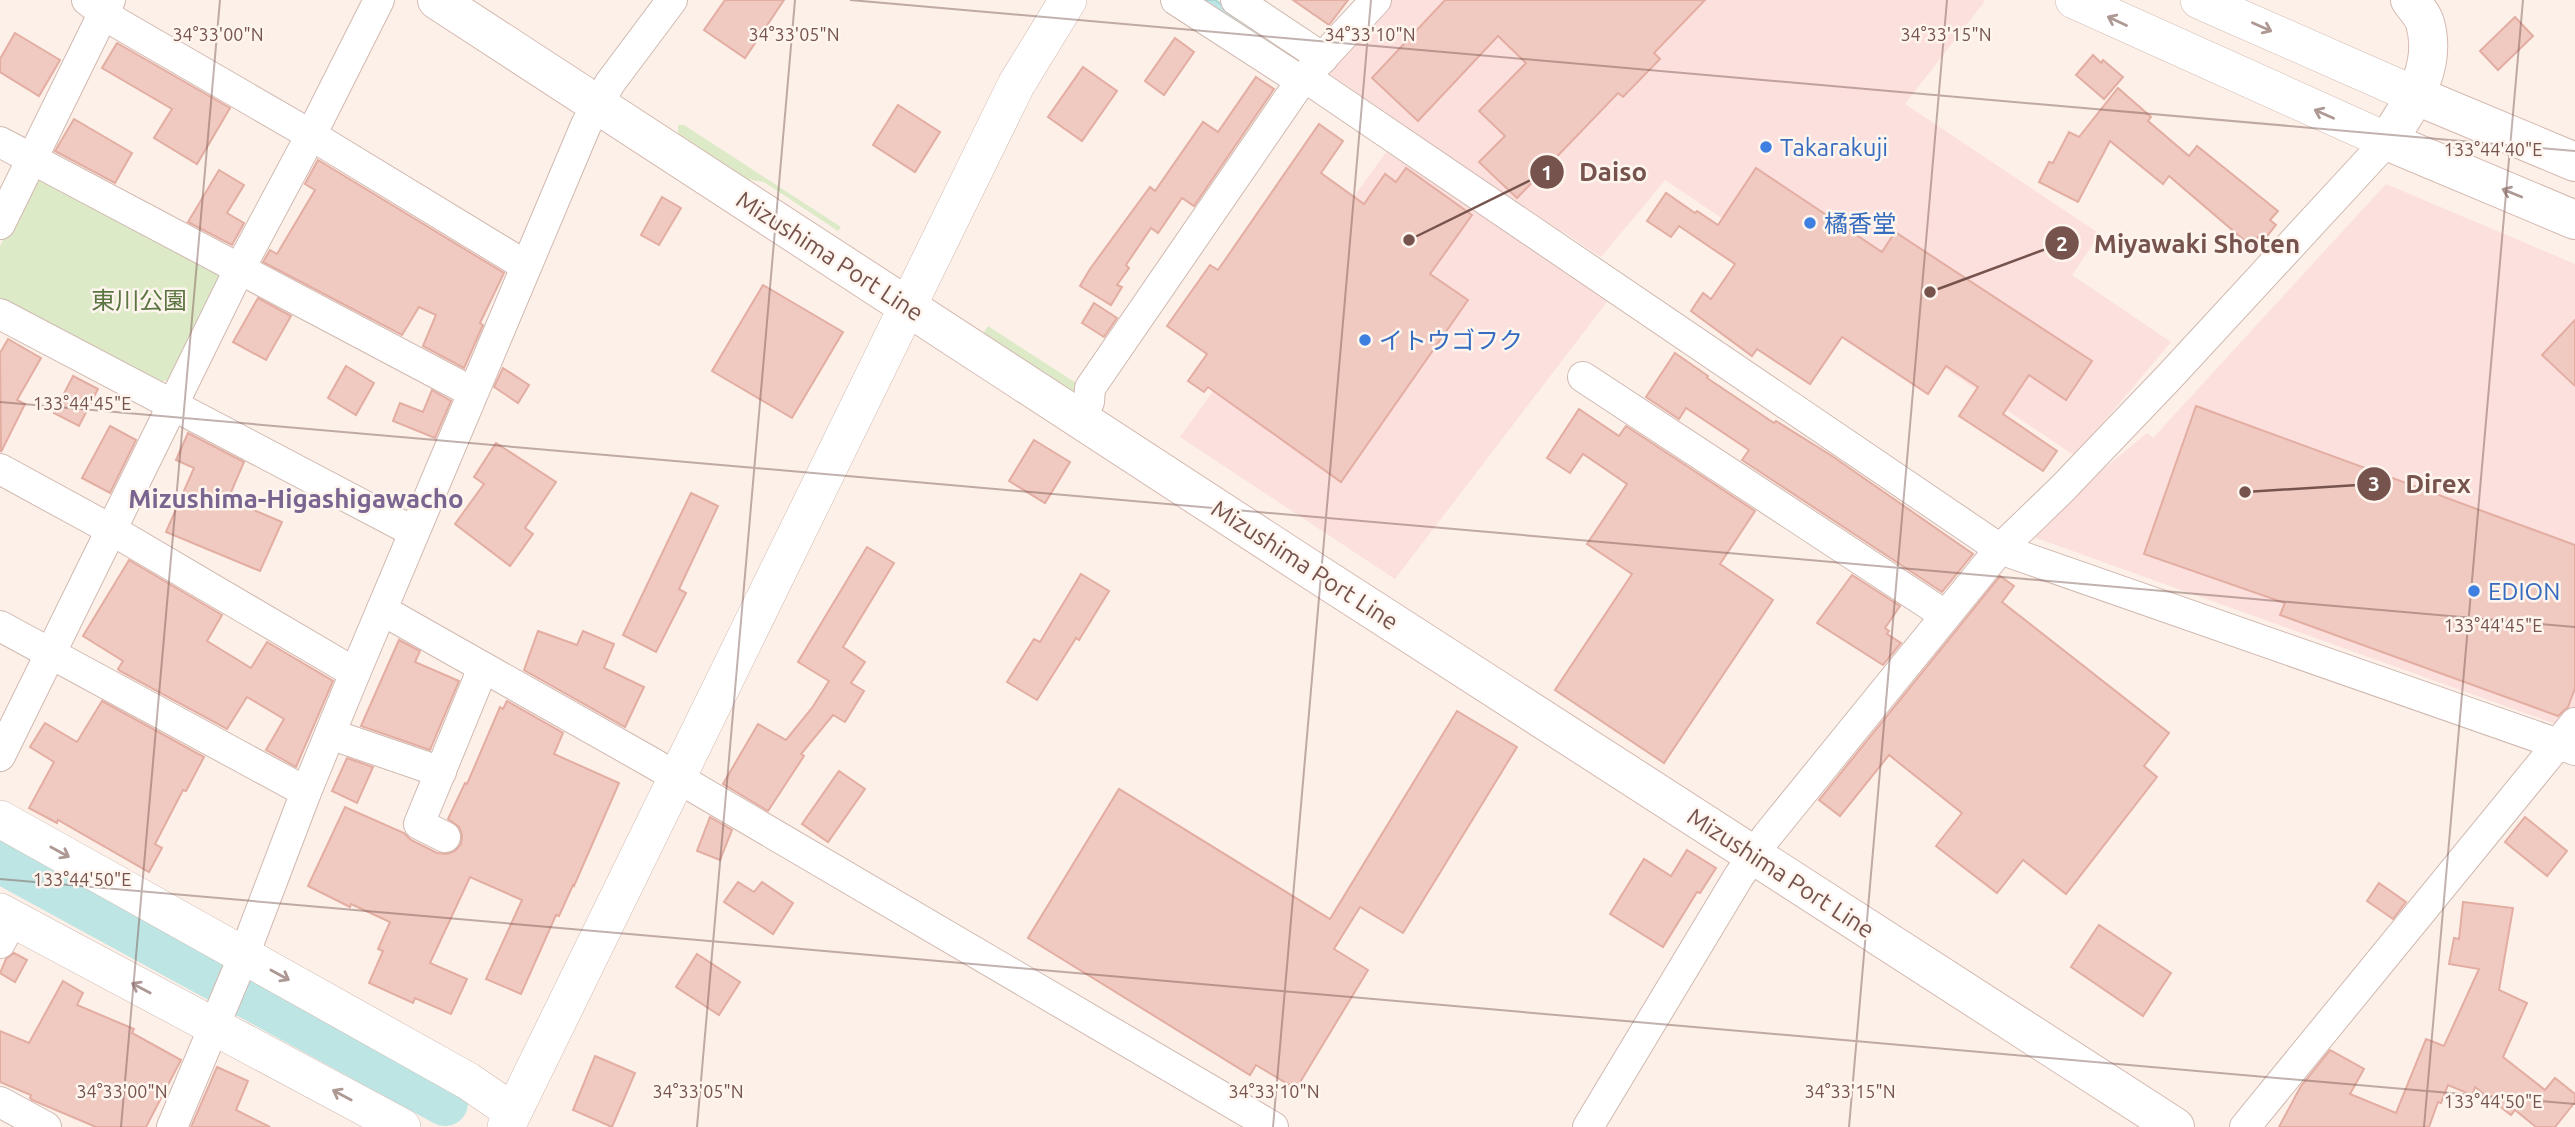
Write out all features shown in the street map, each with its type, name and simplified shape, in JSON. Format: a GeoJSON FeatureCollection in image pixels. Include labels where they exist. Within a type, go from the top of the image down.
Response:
{"type":"FeatureCollection","features":[{"type":"Feature","properties":{"kind":"main road","name":"Mizushima Port Line"},"geometry":{"type":"LineString","coordinates":[[437,0],[1753,856],[2175,1127]]}},
{"type":"Feature","properties":{"kind":"main road"},"geometry":{"type":"LineString","coordinates":[[2410,0],[2425,21],[2429,51],[2417,96],[2387,141],[2575,220]]}},
{"type":"Feature","properties":{"kind":"main road"},"geometry":{"type":"LineString","coordinates":[[2417,96],[2575,162]]}},
{"type":"Feature","properties":{"kind":"street"},"geometry":{"type":"LineString","coordinates":[[0,756],[239,270],[312,135],[379,0]]}},
{"type":"Feature","properties":{"kind":"street"},"geometry":{"type":"LineString","coordinates":[[173,1127],[241,964],[306,792],[355,673],[586,125],[610,83],[672,0]]}},
{"type":"Feature","properties":{"kind":"street"},"geometry":{"type":"LineString","coordinates":[[0,819],[241,964],[468,1081],[517,1122],[677,777],[1016,85],[1050,0]]}},
{"type":"Feature","properties":{"kind":"street"},"geometry":{"type":"LineString","coordinates":[[1016,85],[1068,0]]}},
{"type":"Feature","properties":{"kind":"street"},"geometry":{"type":"LineString","coordinates":[[1176,0],[1310,72],[2006,543],[2567,738],[2245,1127]]}},
{"type":"Feature","properties":{"kind":"street"},"geometry":{"type":"LineString","coordinates":[[1236,0],[1310,72]]}},
{"type":"Feature","properties":{"kind":"street"},"geometry":{"type":"LineString","coordinates":[[1079,416],[1089,401],[1090,387],[1310,72],[1376,0]]}},
{"type":"Feature","properties":{"kind":"street"},"geometry":{"type":"LineString","coordinates":[[1588,1127],[1753,856],[1945,615],[2006,543],[2179,366],[2387,141],[2074,0]]}},
{"type":"Feature","properties":{"kind":"street"},"geometry":{"type":"LineString","coordinates":[[2199,0],[2417,96]]}},
{"type":"Feature","properties":{"kind":"street"},"geometry":{"type":"LineString","coordinates":[[0,224],[101,4],[116,22],[312,135],[526,267]]}},
{"type":"Feature","properties":{"kind":"street"},"geometry":{"type":"LineString","coordinates":[[0,142],[472,392]]}},
{"type":"Feature","properties":{"kind":"street"},"geometry":{"type":"LineString","coordinates":[[0,314],[414,531]]}},
{"type":"Feature","properties":{"kind":"street"},"geometry":{"type":"LineString","coordinates":[[1583,377],[1945,615]]}},
{"type":"Feature","properties":{"kind":"street"},"geometry":{"type":"LineString","coordinates":[[0,469],[110,529],[355,673]]}},
{"type":"Feature","properties":{"kind":"street"},"geometry":{"type":"LineString","coordinates":[[382,610],[677,777],[1273,1127]]}},
{"type":"Feature","properties":{"kind":"street"},"geometry":{"type":"LineString","coordinates":[[0,626],[306,792]]}},
{"type":"Feature","properties":{"kind":"street"},"geometry":{"type":"LineString","coordinates":[[445,837],[419,824],[483,668]]}},
{"type":"Feature","properties":{"kind":"street"},"geometry":{"type":"LineString","coordinates":[[330,734],[440,772]]}},
{"type":"Feature","properties":{"kind":"street"},"geometry":{"type":"LineString","coordinates":[[4,925],[218,1018],[402,1127]]}},
{"type":"Feature","properties":{"kind":"street"},"geometry":{"type":"LineString","coordinates":[[0,1102],[46,1127]]}},
{"type":"Feature","properties":{"kind":"shaded area"},"geometry":{"type":"Polygon","coordinates":[[[1384,0],[1985,1],[1905,104],[2100,234],[2072,275],[2171,342],[2075,456],[1665,180],[1601,257],[1562,231],[1549,251],[1613,294],[1395,579],[1180,437],[1405,126],[1321,68],[1384,0]]]}},
{"type":"Feature","properties":{"kind":"shaded area"},"geometry":{"type":"Polygon","coordinates":[[[2386,184],[2575,264],[2575,710],[2561,726],[2025,534],[2147,433],[2153,438],[2386,184]]]}},
{"type":"Feature","properties":{"kind":"green space"},"geometry":{"type":"Polygon","coordinates":[[[678,125],[684,125],[841,227],[838,231],[764,182],[746,179],[678,133],[678,125]]]}},
{"type":"Feature","properties":{"kind":"green space","name":"東川公園"},"geometry":{"type":"Polygon","coordinates":[[[46,178],[222,269],[226,279],[178,378],[154,383],[0,298],[0,246],[34,182],[46,178]]]}},
{"type":"Feature","properties":{"kind":"green space"},"geometry":{"type":"Polygon","coordinates":[[[988,326],[1076,383],[1082,397],[983,334],[988,326]]]}},
{"type":"Feature","properties":{"kind":"water"},"geometry":{"type":"Polygon","coordinates":[[[1199,0],[1215,0],[1302,58],[1297,65],[1199,0]]]}},
{"type":"Feature","properties":{"kind":"building"},"geometry":{"type":"Polygon","coordinates":[[[725,0],[784,0],[745,58],[704,30],[725,0]]]}},
{"type":"Feature","properties":{"kind":"building"},"geometry":{"type":"Polygon","coordinates":[[[1293,0],[1348,0],[1329,25],[1293,0]]]}},
{"type":"Feature","properties":{"kind":"building"},"geometry":{"type":"Polygon","coordinates":[[[1445,0],[1705,0],[1654,53],[1660,59],[1623,97],[1618,93],[1517,198],[1479,162],[1505,136],[1479,111],[1526,63],[1498,36],[1418,121],[1372,78],[1445,0]]]}},
{"type":"Feature","properties":{"kind":"building"},"geometry":{"type":"Polygon","coordinates":[[[2515,17],[2533,36],[2498,70],[2480,51],[2515,17]]]}},
{"type":"Feature","properties":{"kind":"building"},"geometry":{"type":"Polygon","coordinates":[[[15,33],[60,60],[39,96],[0,72],[0,59],[15,33]]]}},
{"type":"Feature","properties":{"kind":"building"},"geometry":{"type":"Polygon","coordinates":[[[1175,38],[1194,52],[1164,95],[1145,81],[1175,38]]]}},
{"type":"Feature","properties":{"kind":"building"},"geometry":{"type":"Polygon","coordinates":[[[117,43],[230,108],[197,164],[154,138],[172,109],[102,68],[117,43]]]}},
{"type":"Feature","properties":{"kind":"building"},"geometry":{"type":"Polygon","coordinates":[[[2093,55],[2123,77],[2104,99],[2076,75],[2093,55]]]}},
{"type":"Feature","properties":{"kind":"building"},"geometry":{"type":"Polygon","coordinates":[[[1083,67],[1117,91],[1082,141],[1048,117],[1083,67]]]}},
{"type":"Feature","properties":{"kind":"building"},"geometry":{"type":"Polygon","coordinates":[[[1256,77],[1274,89],[1194,206],[1182,198],[1158,233],[1151,228],[1126,265],[1129,268],[1117,285],[1122,287],[1111,305],[1080,286],[1150,187],[1155,191],[1203,122],[1218,132],[1256,77]]]}},
{"type":"Feature","properties":{"kind":"building"},"geometry":{"type":"Polygon","coordinates":[[[2118,88],[2151,117],[2148,121],[2189,156],[2197,146],[2278,211],[2270,220],[2276,225],[2263,241],[2258,237],[2251,246],[2169,176],[2163,184],[2110,141],[2078,202],[2039,182],[2049,162],[2053,163],[2069,132],[2079,137],[2118,88]]]}},
{"type":"Feature","properties":{"kind":"building"},"geometry":{"type":"Polygon","coordinates":[[[898,105],[940,132],[915,172],[873,145],[898,105]]]}},
{"type":"Feature","properties":{"kind":"building"},"geometry":{"type":"Polygon","coordinates":[[[74,119],[132,153],[115,183],[55,151],[74,119]]]}},
{"type":"Feature","properties":{"kind":"building"},"geometry":{"type":"Polygon","coordinates":[[[1319,124],[1343,141],[1321,173],[1364,204],[1385,174],[1396,182],[1406,168],[1472,215],[1430,274],[1468,300],[1341,482],[1208,387],[1204,392],[1188,381],[1207,354],[1167,326],[1210,265],[1218,270],[1319,124]]]}},
{"type":"Feature","properties":{"kind":"building"},"geometry":{"type":"Polygon","coordinates":[[[318,160],[504,273],[480,323],[483,325],[464,368],[423,346],[436,315],[419,307],[402,335],[263,262],[270,250],[277,254],[315,190],[305,184],[318,160]]]}},
{"type":"Feature","properties":{"kind":"building"},"geometry":{"type":"Polygon","coordinates":[[[1756,168],[1882,252],[1895,232],[2092,361],[2066,400],[2029,375],[2003,414],[2057,451],[2043,471],[1959,416],[1978,387],[1946,366],[1928,394],[1842,337],[1810,384],[1757,349],[1752,356],[1691,311],[1703,293],[1711,299],[1735,264],[1679,226],[1671,237],[1647,221],[1666,193],[1718,225],[1756,168]]]}},
{"type":"Feature","properties":{"kind":"building"},"geometry":{"type":"Polygon","coordinates":[[[219,170],[244,185],[227,213],[244,223],[232,245],[188,222],[219,170]]]}},
{"type":"Feature","properties":{"kind":"building"},"geometry":{"type":"Polygon","coordinates":[[[662,197],[681,208],[659,245],[641,235],[662,197]]]}},
{"type":"Feature","properties":{"kind":"building"},"geometry":{"type":"Polygon","coordinates":[[[763,285],[843,332],[792,418],[712,371],[763,285]]]}},
{"type":"Feature","properties":{"kind":"building"},"geometry":{"type":"Polygon","coordinates":[[[258,298],[291,316],[266,360],[233,342],[258,298]]]}},
{"type":"Feature","properties":{"kind":"building"},"geometry":{"type":"Polygon","coordinates":[[[1094,303],[1117,318],[1104,337],[1082,323],[1094,303]]]}},
{"type":"Feature","properties":{"kind":"building"},"geometry":{"type":"Polygon","coordinates":[[[2575,320],[2575,386],[2542,355],[2575,320]]]}},
{"type":"Feature","properties":{"kind":"building"},"geometry":{"type":"Polygon","coordinates":[[[8,339],[41,358],[17,400],[25,404],[1,452],[0,353],[8,339]]]}},
{"type":"Feature","properties":{"kind":"building"},"geometry":{"type":"Polygon","coordinates":[[[1675,353],[1708,376],[1707,378],[1774,423],[1776,421],[1832,456],[1973,554],[1942,592],[1742,460],[1749,450],[1686,408],[1679,419],[1646,397],[1675,353]]]}},
{"type":"Feature","properties":{"kind":"building"},"geometry":{"type":"Polygon","coordinates":[[[346,366],[374,383],[356,415],[328,398],[346,366]]]}},
{"type":"Feature","properties":{"kind":"building"},"geometry":{"type":"Polygon","coordinates":[[[503,368],[529,385],[518,403],[494,387],[503,368]]]}},
{"type":"Feature","properties":{"kind":"building"},"geometry":{"type":"Polygon","coordinates":[[[73,376],[98,389],[79,426],[54,413],[73,376]]]}},
{"type":"Feature","properties":{"kind":"building"},"geometry":{"type":"Polygon","coordinates":[[[432,390],[451,401],[435,438],[393,421],[400,403],[423,412],[432,390]]]}},
{"type":"Feature","properties":{"kind":"building"},"geometry":{"type":"Polygon","coordinates":[[[2196,406],[2575,545],[2575,688],[2568,707],[2558,716],[2280,615],[2285,603],[2144,554],[2196,406]]]}},
{"type":"Feature","properties":{"kind":"building"},"geometry":{"type":"Polygon","coordinates":[[[1579,409],[1619,436],[1626,426],[1755,511],[1720,564],[1773,600],[1664,763],[1555,690],[1632,574],[1587,544],[1627,484],[1583,454],[1570,473],[1547,458],[1579,409]]]}},
{"type":"Feature","properties":{"kind":"building"},"geometry":{"type":"Polygon","coordinates":[[[110,426],[136,440],[110,493],[82,478],[110,426]]]}},
{"type":"Feature","properties":{"kind":"building"},"geometry":{"type":"Polygon","coordinates":[[[188,433],[244,462],[228,499],[282,522],[260,571],[166,532],[194,468],[176,460],[188,433]]]}},
{"type":"Feature","properties":{"kind":"building"},"geometry":{"type":"Polygon","coordinates":[[[1034,440],[1070,462],[1045,503],[1009,481],[1034,440]]]}},
{"type":"Feature","properties":{"kind":"building"},"geometry":{"type":"Polygon","coordinates":[[[496,443],[556,482],[525,528],[533,534],[510,566],[455,524],[484,484],[474,477],[496,443]]]}},
{"type":"Feature","properties":{"kind":"building"},"geometry":{"type":"Polygon","coordinates":[[[691,493],[718,506],[679,589],[686,593],[656,652],[623,635],[691,493]]]}},
{"type":"Feature","properties":{"kind":"building"},"geometry":{"type":"Polygon","coordinates":[[[867,547],[894,563],[843,647],[865,662],[851,683],[864,691],[845,722],[833,715],[801,754],[804,756],[768,811],[723,784],[758,724],[786,740],[812,708],[829,681],[798,662],[867,547]]]}},
{"type":"Feature","properties":{"kind":"building"},"geometry":{"type":"Polygon","coordinates":[[[129,560],[222,615],[207,641],[251,668],[267,642],[333,681],[296,767],[266,750],[284,719],[247,697],[227,729],[120,671],[118,669],[123,661],[83,636],[129,560]]]}},
{"type":"Feature","properties":{"kind":"building"},"geometry":{"type":"Polygon","coordinates":[[[1081,574],[1109,591],[1037,700],[1007,682],[1034,639],[1040,642],[1081,574]]]}},
{"type":"Feature","properties":{"kind":"building"},"geometry":{"type":"Polygon","coordinates":[[[1852,575],[1900,606],[1885,628],[1889,631],[1887,634],[1901,643],[1883,665],[1817,623],[1852,575]]]}},
{"type":"Feature","properties":{"kind":"building"},"geometry":{"type":"Polygon","coordinates":[[[2000,576],[2014,586],[2002,602],[2169,733],[2144,766],[2157,777],[2066,894],[2023,860],[1997,893],[1936,846],[1962,813],[1889,755],[1840,816],[1819,800],[2000,576]]]}},
{"type":"Feature","properties":{"kind":"building"},"geometry":{"type":"Polygon","coordinates":[[[538,631],[577,645],[583,631],[614,644],[604,668],[644,687],[625,727],[524,670],[538,631]]]}},
{"type":"Feature","properties":{"kind":"building"},"geometry":{"type":"Polygon","coordinates":[[[399,640],[420,651],[415,662],[459,681],[430,750],[361,726],[399,640]]]}},
{"type":"Feature","properties":{"kind":"building"},"geometry":{"type":"Polygon","coordinates":[[[102,701],[204,757],[186,791],[183,790],[155,844],[162,848],[149,872],[58,820],[57,823],[29,808],[54,762],[30,747],[45,723],[77,742],[102,701]]]}},
{"type":"Feature","properties":{"kind":"building"},"geometry":{"type":"Polygon","coordinates":[[[507,701],[563,733],[554,754],[619,783],[574,886],[559,916],[556,915],[521,994],[486,979],[522,900],[470,877],[430,963],[467,979],[451,1014],[415,998],[413,1003],[369,983],[383,951],[378,949],[390,922],[351,904],[350,907],[308,886],[345,807],[404,833],[411,840],[437,853],[455,851],[461,844],[462,835],[459,827],[448,819],[465,783],[467,784],[500,707],[503,709],[507,701]]]}},
{"type":"Feature","properties":{"kind":"building"},"geometry":{"type":"Polygon","coordinates":[[[1457,711],[1517,747],[1403,933],[1360,907],[1334,949],[1368,970],[1296,1089],[1256,1065],[1250,1075],[1028,938],[1119,789],[1330,919],[1457,711]]]}},
{"type":"Feature","properties":{"kind":"building"},"geometry":{"type":"Polygon","coordinates":[[[347,758],[373,767],[357,803],[332,791],[347,758]]]}},
{"type":"Feature","properties":{"kind":"building"},"geometry":{"type":"Polygon","coordinates":[[[839,771],[865,789],[828,842],[802,824],[839,771]]]}},
{"type":"Feature","properties":{"kind":"building"},"geometry":{"type":"Polygon","coordinates":[[[710,817],[732,830],[720,860],[697,851],[710,817]]]}},
{"type":"Feature","properties":{"kind":"building"},"geometry":{"type":"Polygon","coordinates":[[[2525,817],[2567,851],[2547,876],[2505,842],[2525,817]]]}},
{"type":"Feature","properties":{"kind":"building"},"geometry":{"type":"Polygon","coordinates":[[[1687,850],[1716,868],[1700,893],[1697,892],[1663,947],[1610,914],[1644,859],[1671,876],[1687,850]]]}},
{"type":"Feature","properties":{"kind":"building"},"geometry":{"type":"Polygon","coordinates":[[[738,882],[754,892],[762,882],[793,903],[773,934],[724,902],[738,882]]]}},
{"type":"Feature","properties":{"kind":"building"},"geometry":{"type":"Polygon","coordinates":[[[2379,883],[2406,902],[2393,919],[2367,901],[2379,883]]]}},
{"type":"Feature","properties":{"kind":"building"},"geometry":{"type":"Polygon","coordinates":[[[2463,902],[2513,908],[2499,990],[2527,1003],[2503,1057],[2545,1090],[2555,1078],[2575,1094],[2575,1102],[2555,1127],[2536,1127],[2515,1110],[2511,1115],[2475,1087],[2472,1095],[2448,1085],[2441,1103],[2438,1102],[2429,1127],[2279,1127],[2301,1086],[2330,1050],[2364,1069],[2350,1094],[2396,1113],[2426,1039],[2444,1046],[2479,969],[2449,964],[2454,938],[2459,939],[2463,902]]]}},
{"type":"Feature","properties":{"kind":"building"},"geometry":{"type":"Polygon","coordinates":[[[2099,925],[2171,973],[2143,1016],[2071,967],[2099,925]]]}},
{"type":"Feature","properties":{"kind":"building"},"geometry":{"type":"Polygon","coordinates":[[[14,953],[27,960],[15,982],[0,973],[6,959],[14,953]]]}},
{"type":"Feature","properties":{"kind":"building"},"geometry":{"type":"Polygon","coordinates":[[[697,954],[740,982],[719,1015],[676,987],[697,954]]]}},
{"type":"Feature","properties":{"kind":"building"},"geometry":{"type":"Polygon","coordinates":[[[63,981],[83,993],[77,1005],[134,1029],[132,1033],[181,1060],[146,1127],[96,1127],[32,1100],[31,1095],[0,1082],[0,1031],[29,1043],[63,981]]]}},
{"type":"Feature","properties":{"kind":"building"},"geometry":{"type":"Polygon","coordinates":[[[595,1056],[635,1073],[612,1127],[573,1110],[595,1056]]]}},
{"type":"Feature","properties":{"kind":"building"},"geometry":{"type":"Polygon","coordinates":[[[217,1067],[248,1081],[236,1110],[270,1127],[191,1127],[217,1067]]]}},
{"type":"Feature","properties":{"kind":"waterway"},"geometry":{"type":"LineString","coordinates":[[0,860],[445,1103]]}},
{"type":"Feature","properties":{"kind":"waterway"},"geometry":{"type":"LineString","coordinates":[[0,876],[220,998]]}},
{"type":"Feature","properties":{"kind":"waterway"},"geometry":{"type":"LineString","coordinates":[[231,1004],[437,1118]]}},
{"type":"Feature","properties":{"kind":"place","name":"Takarakuji"},"geometry":{"type":"Point","coordinates":[1766,147]}},
{"type":"Feature","properties":{"kind":"place","name":"橘香堂"},"geometry":{"type":"Point","coordinates":[1810,223]}},
{"type":"Feature","properties":{"kind":"place","name":"Daiso"},"geometry":{"type":"Point","coordinates":[1409,240]}},
{"type":"Feature","properties":{"kind":"place","name":"Miyawaki Shoten"},"geometry":{"type":"Point","coordinates":[1930,292]}},
{"type":"Feature","properties":{"kind":"place","name":"イトウゴフク"},"geometry":{"type":"Point","coordinates":[1365,340]}},
{"type":"Feature","properties":{"kind":"place","name":"Direx"},"geometry":{"type":"Point","coordinates":[2245,492]}},
{"type":"Feature","properties":{"kind":"place","name":"EDION"},"geometry":{"type":"Point","coordinates":[2474,591]}},
{"type":"Feature","properties":{"kind":"district","name":"Mizushima-Higashigawacho"},"geometry":{"type":"Point","coordinates":[296,498]}}]}
